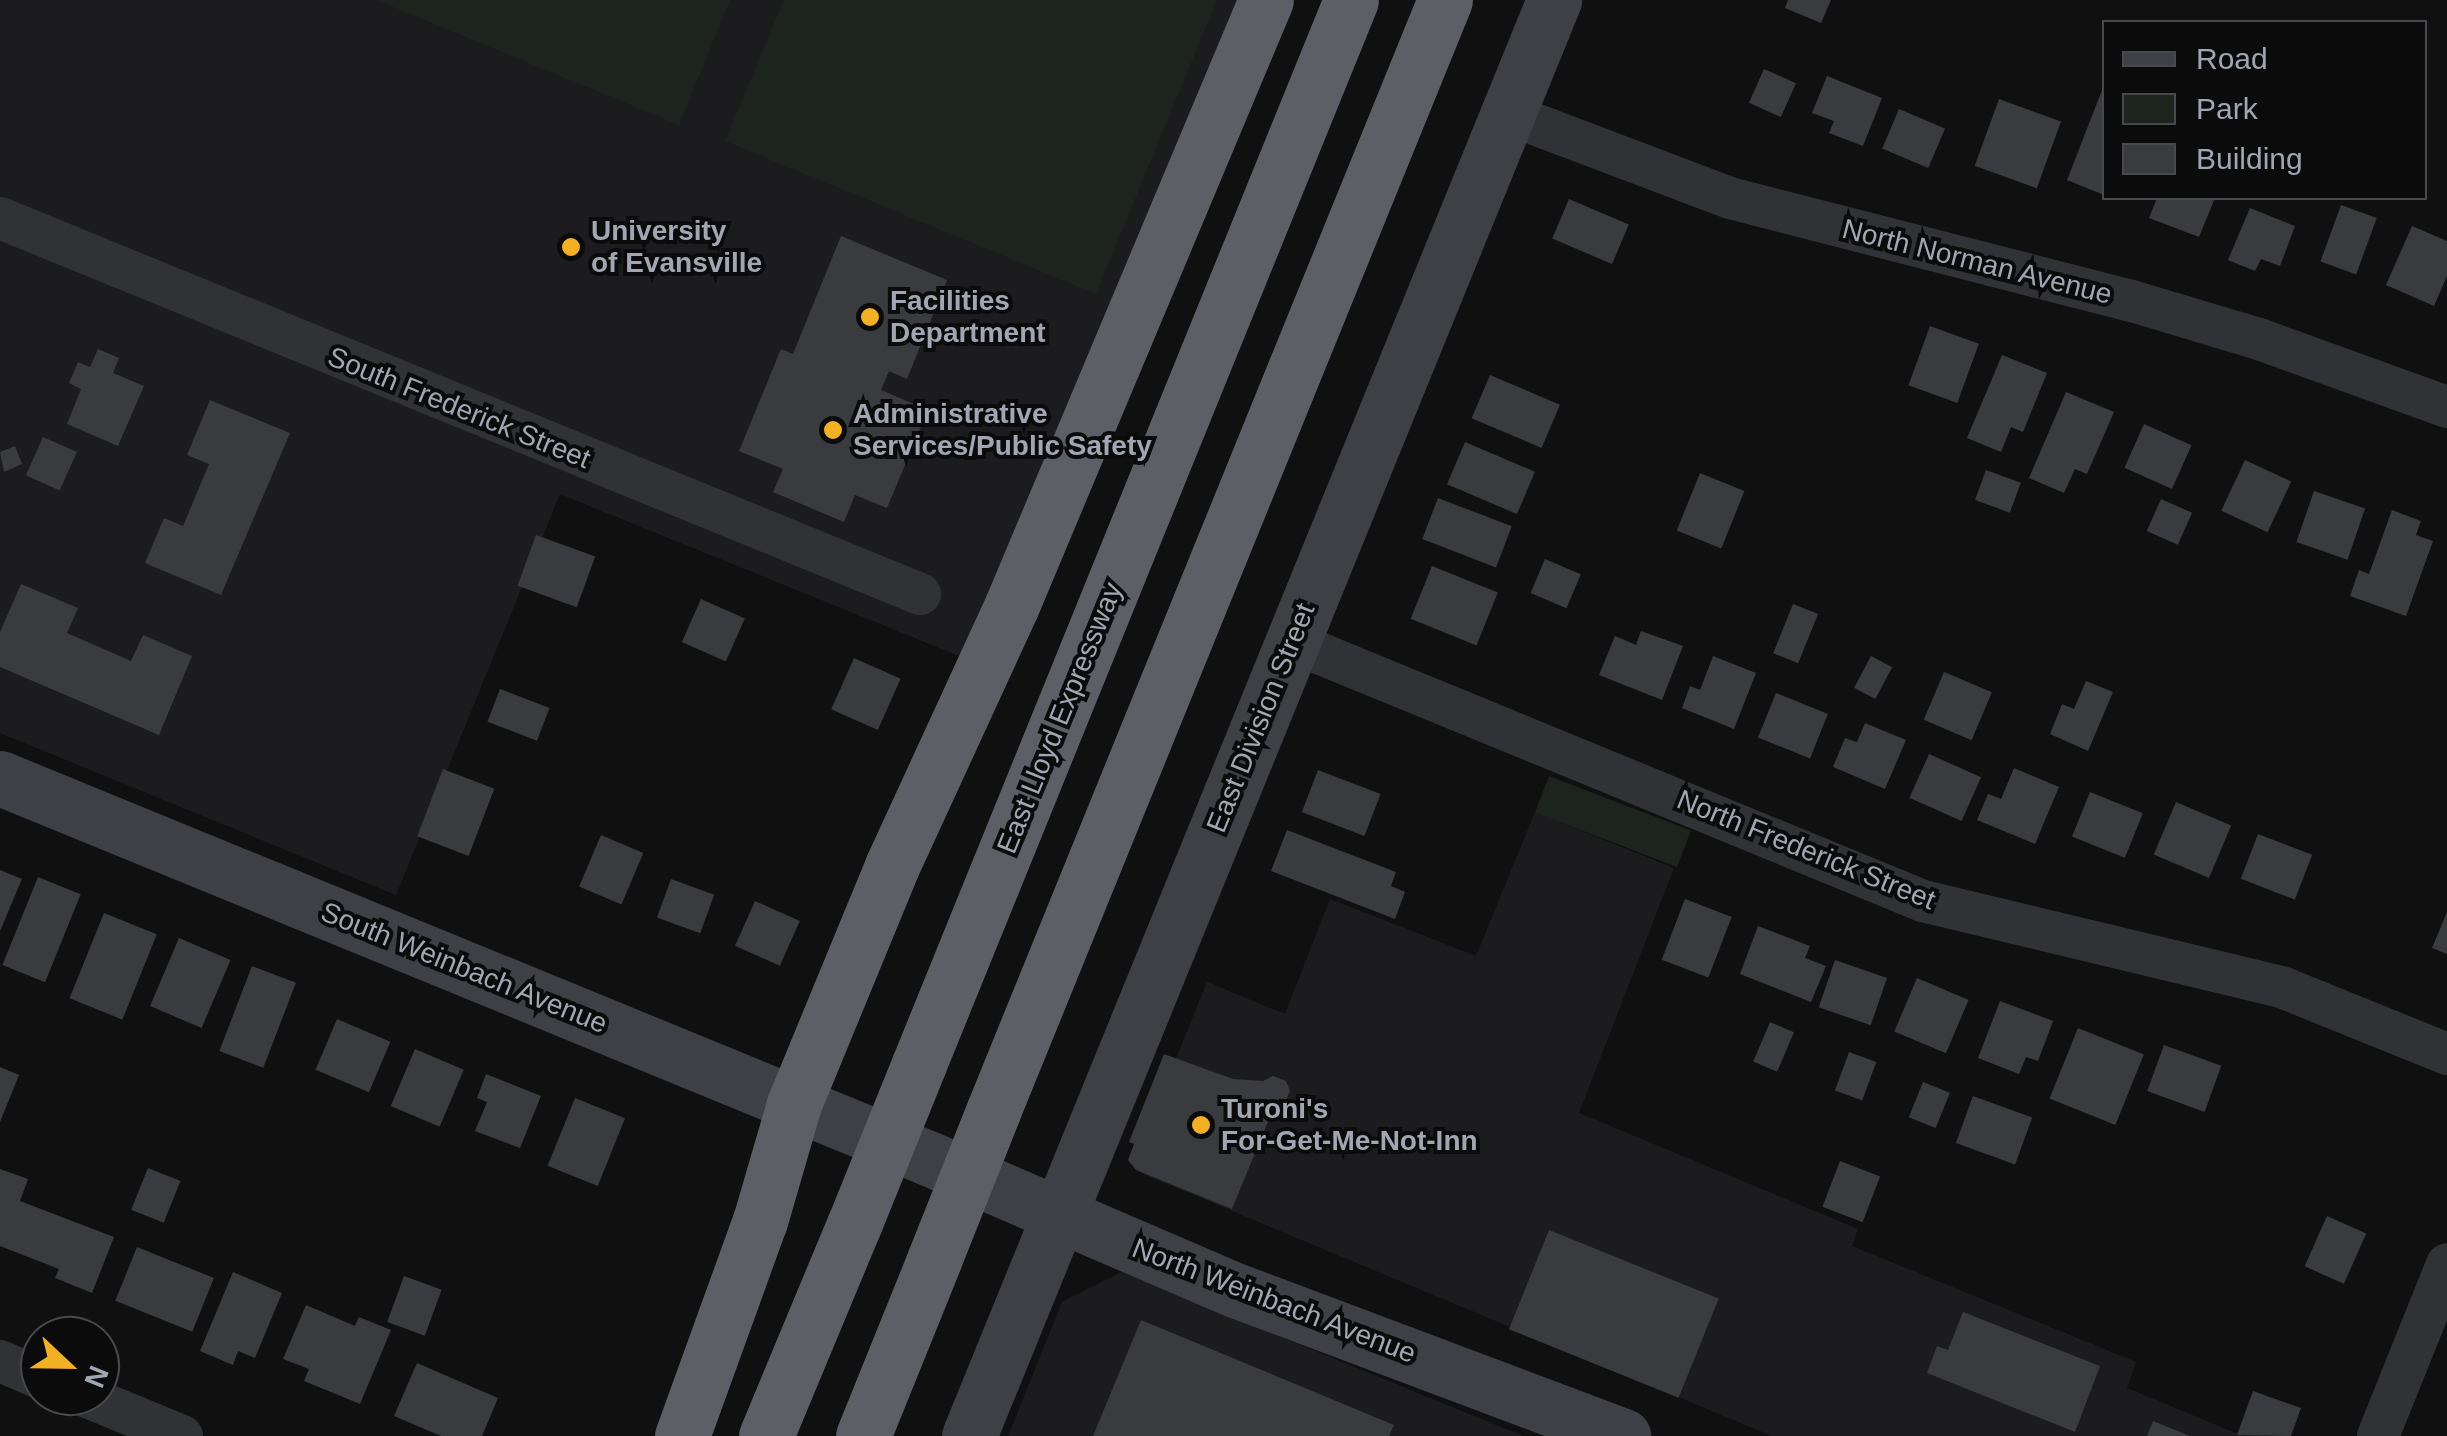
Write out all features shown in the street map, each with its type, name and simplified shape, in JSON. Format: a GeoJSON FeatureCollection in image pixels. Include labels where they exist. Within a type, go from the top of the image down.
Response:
{"type":"FeatureCollection","features":[{"type":"Feature","properties":{"kind":"highway"},"geometry":{"type":"LineString","coordinates":[[682,1436],[760,1220],[794,1104],[892,866],[1012,605],[1266,0]]}},
{"type":"Feature","properties":{"kind":"highway","name":"East Lloyd Expressway"},"geometry":{"type":"LineString","coordinates":[[766,1436],[1352,0]]}},
{"type":"Feature","properties":{"kind":"highway"},"geometry":{"type":"LineString","coordinates":[[862,1436],[1445,0]]}},
{"type":"Feature","properties":{"kind":"street","name":"East Division Street"},"geometry":{"type":"LineString","coordinates":[[969,1436],[1554,0]]}},
{"type":"Feature","properties":{"kind":"street","name":"North Norman Avenue"},"geometry":{"type":"LineString","coordinates":[[1508,114],[1730,198],[2132,301],[2258,338],[2447,407]]}},
{"type":"Feature","properties":{"kind":"street","name":"South Frederick Street"},"geometry":{"type":"LineString","coordinates":[[0,218],[920,594]]}},
{"type":"Feature","properties":{"kind":"street","name":"North Frederick Street"},"geometry":{"type":"LineString","coordinates":[[1292,642],[1922,901],[2284,988],[2447,1054]]}},
{"type":"Feature","properties":{"kind":"street","name":"South Weinbach Avenue"},"geometry":{"type":"LineString","coordinates":[[0,778],[928,1158]]}},
{"type":"Feature","properties":{"kind":"street","name":"North Weinbach Avenue"},"geometry":{"type":"LineString","coordinates":[[928,1158],[1324,1326],[1408,1352],[1623,1436]]}},
{"type":"Feature","properties":{"kind":"street"},"geometry":{"type":"LineString","coordinates":[[2378,1436],[2447,1264]]}},
{"type":"Feature","properties":{"kind":"street"},"geometry":{"type":"LineString","coordinates":[[120,1410],[182,1436]]}},
{"type":"Feature","properties":{"kind":"shaded area","name":"University of Evansville"},"geometry":{"type":"Polygon","coordinates":[[[0,0],[1245,0],[969,660],[560,494],[396,895],[0,733],[0,0]]]}},
{"type":"Feature","properties":{"kind":"shaded area"},"geometry":{"type":"Polygon","coordinates":[[[1535,812],[1674,868],[1579,1113],[1858,1229],[1852,1246],[2136,1362],[2127,1388],[2243,1436],[1772,1436],[1141,1173],[1134,1162],[1207,982],[1285,1014],[1330,899],[1476,956],[1535,812]]]}},
{"type":"Feature","properties":{"kind":"shaded area"},"geometry":{"type":"Polygon","coordinates":[[[1122,1272],[1523,1436],[1008,1436],[1062,1302],[1122,1272]]]}},
{"type":"Feature","properties":{"kind":"green space"},"geometry":{"type":"Polygon","coordinates":[[[376,0],[730,0],[679,125],[376,0]]]}},
{"type":"Feature","properties":{"kind":"green space"},"geometry":{"type":"Polygon","coordinates":[[[784,0],[1217,0],[1096,294],[725,141],[784,0]]]}},
{"type":"Feature","properties":{"kind":"green space"},"geometry":{"type":"Polygon","coordinates":[[[1549,776],[1691,830],[1677,867],[1535,812],[1549,776]]]}},
{"type":"Feature","properties":{"kind":"building"},"geometry":{"type":"Polygon","coordinates":[[[1788,0],[1831,0],[1821,23],[1785,8],[1788,0]]]}},
{"type":"Feature","properties":{"kind":"building"},"geometry":{"type":"Polygon","coordinates":[[[1764,69],[1796,83],[1781,117],[1749,103],[1764,69]]]}},
{"type":"Feature","properties":{"kind":"building"},"geometry":{"type":"Polygon","coordinates":[[[1827,76],[1882,98],[1863,146],[1829,133],[1834,121],[1812,113],[1827,76]]]}},
{"type":"Feature","properties":{"kind":"building"},"geometry":{"type":"Polygon","coordinates":[[[2102,90],[2102,194],[2067,180],[2102,90]]]}},
{"type":"Feature","properties":{"kind":"building"},"geometry":{"type":"Polygon","coordinates":[[[1999,99],[2061,122],[2037,188],[1975,166],[1999,99]]]}},
{"type":"Feature","properties":{"kind":"building"},"geometry":{"type":"Polygon","coordinates":[[[1899,109],[1945,129],[1928,168],[1882,149],[1899,109]]]}},
{"type":"Feature","properties":{"kind":"building"},"geometry":{"type":"Polygon","coordinates":[[[1569,199],[1629,224],[1612,264],[1552,239],[1569,199]]]}},
{"type":"Feature","properties":{"kind":"building"},"geometry":{"type":"Polygon","coordinates":[[[2156,200],[2214,200],[2199,237],[2149,218],[2156,200]]]}},
{"type":"Feature","properties":{"kind":"building"},"geometry":{"type":"Polygon","coordinates":[[[2341,205],[2377,218],[2356,274],[2320,261],[2341,205]]]}},
{"type":"Feature","properties":{"kind":"building"},"geometry":{"type":"Polygon","coordinates":[[[2250,208],[2295,226],[2280,266],[2261,259],[2255,271],[2228,260],[2250,208]]]}},
{"type":"Feature","properties":{"kind":"building"},"geometry":{"type":"Polygon","coordinates":[[[2412,226],[2447,241],[2447,276],[2434,306],[2386,285],[2412,226]]]}},
{"type":"Feature","properties":{"kind":"building"},"geometry":{"type":"Polygon","coordinates":[[[841,236],[947,280],[907,379],[889,371],[881,390],[928,410],[887,508],[855,495],[844,522],[773,492],[783,469],[739,451],[781,349],[793,354],[841,236]]]}},
{"type":"Feature","properties":{"kind":"building"},"geometry":{"type":"Polygon","coordinates":[[[1930,326],[1979,344],[1957,403],[1908,385],[1930,326]]]}},
{"type":"Feature","properties":{"kind":"building"},"geometry":{"type":"Polygon","coordinates":[[[98,349],[119,358],[113,373],[144,386],[118,446],[67,424],[81,389],[69,383],[78,362],[90,367],[98,349]]]}},
{"type":"Feature","properties":{"kind":"building"},"geometry":{"type":"Polygon","coordinates":[[[2002,355],[2047,373],[2023,432],[2011,427],[2001,452],[1967,438],[2002,355]]]}},
{"type":"Feature","properties":{"kind":"building"},"geometry":{"type":"Polygon","coordinates":[[[1490,375],[1560,405],[1542,448],[1472,418],[1490,375]]]}},
{"type":"Feature","properties":{"kind":"building"},"geometry":{"type":"Polygon","coordinates":[[[2066,392],[2114,412],[2087,474],[2075,469],[2064,493],[2029,478],[2066,392]]]}},
{"type":"Feature","properties":{"kind":"building"},"geometry":{"type":"Polygon","coordinates":[[[210,400],[290,433],[221,595],[145,563],[164,518],[183,526],[209,464],[187,455],[210,400]]]}},
{"type":"Feature","properties":{"kind":"building"},"geometry":{"type":"Polygon","coordinates":[[[2144,424],[2192,445],[2172,489],[2124,468],[2144,424]]]}},
{"type":"Feature","properties":{"kind":"building"},"geometry":{"type":"Polygon","coordinates":[[[43,437],[77,452],[60,490],[26,475],[43,437]]]}},
{"type":"Feature","properties":{"kind":"building"},"geometry":{"type":"Polygon","coordinates":[[[1465,442],[1535,472],[1517,514],[1447,484],[1465,442]]]}},
{"type":"Feature","properties":{"kind":"building"},"geometry":{"type":"Polygon","coordinates":[[[15,446],[22,464],[4,472],[0,452],[15,446]]]}},
{"type":"Feature","properties":{"kind":"building"},"geometry":{"type":"Polygon","coordinates":[[[2245,460],[2291,482],[2268,532],[2221,511],[2245,460]]]}},
{"type":"Feature","properties":{"kind":"building"},"geometry":{"type":"Polygon","coordinates":[[[1986,470],[2021,483],[2010,513],[1975,500],[1986,470]]]}},
{"type":"Feature","properties":{"kind":"building"},"geometry":{"type":"Polygon","coordinates":[[[1700,473],[1745,491],[1721,548],[1677,530],[1700,473]]]}},
{"type":"Feature","properties":{"kind":"building"},"geometry":{"type":"Polygon","coordinates":[[[2314,491],[2365,509],[2347,560],[2296,542],[2314,491]]]}},
{"type":"Feature","properties":{"kind":"building"},"geometry":{"type":"Polygon","coordinates":[[[1438,498],[1512,526],[1496,567],[1422,539],[1438,498]]]}},
{"type":"Feature","properties":{"kind":"building"},"geometry":{"type":"Polygon","coordinates":[[[2161,499],[2192,513],[2178,545],[2147,531],[2161,499]]]}},
{"type":"Feature","properties":{"kind":"building"},"geometry":{"type":"Polygon","coordinates":[[[2392,510],[2421,521],[2416,535],[2433,541],[2406,616],[2350,596],[2359,570],[2369,574],[2392,510]]]}},
{"type":"Feature","properties":{"kind":"building"},"geometry":{"type":"Polygon","coordinates":[[[536,535],[595,557],[577,607],[518,586],[536,535]]]}},
{"type":"Feature","properties":{"kind":"building"},"geometry":{"type":"Polygon","coordinates":[[[1545,559],[1581,574],[1566,608],[1531,593],[1545,559]]]}},
{"type":"Feature","properties":{"kind":"building"},"geometry":{"type":"Polygon","coordinates":[[[1432,566],[1498,593],[1476,645],[1411,619],[1432,566]]]}},
{"type":"Feature","properties":{"kind":"building"},"geometry":{"type":"Polygon","coordinates":[[[21,584],[78,608],[67,633],[131,661],[143,635],[192,656],[159,735],[0,667],[0,632],[21,584]]]}},
{"type":"Feature","properties":{"kind":"building"},"geometry":{"type":"Polygon","coordinates":[[[701,599],[745,619],[726,661],[682,642],[701,599]]]}},
{"type":"Feature","properties":{"kind":"building"},"geometry":{"type":"Polygon","coordinates":[[[1793,604],[1818,614],[1798,663],[1773,653],[1793,604]]]}},
{"type":"Feature","properties":{"kind":"building"},"geometry":{"type":"Polygon","coordinates":[[[1641,631],[1683,646],[1662,700],[1599,675],[1615,636],[1636,645],[1641,631]]]}},
{"type":"Feature","properties":{"kind":"building"},"geometry":{"type":"Polygon","coordinates":[[[1713,656],[1756,673],[1734,729],[1682,708],[1690,686],[1700,690],[1713,656]]]}},
{"type":"Feature","properties":{"kind":"building"},"geometry":{"type":"Polygon","coordinates":[[[1871,656],[1892,667],[1875,699],[1854,688],[1871,656]]]}},
{"type":"Feature","properties":{"kind":"building"},"geometry":{"type":"Polygon","coordinates":[[[854,658],[901,679],[878,730],[831,709],[854,658]]]}},
{"type":"Feature","properties":{"kind":"building"},"geometry":{"type":"Polygon","coordinates":[[[1944,672],[1992,692],[1972,740],[1924,720],[1944,672]]]}},
{"type":"Feature","properties":{"kind":"building"},"geometry":{"type":"Polygon","coordinates":[[[2086,681],[2113,692],[2088,751],[2050,734],[2062,704],[2074,709],[2086,681]]]}},
{"type":"Feature","properties":{"kind":"building"},"geometry":{"type":"Polygon","coordinates":[[[500,689],[549,708],[537,741],[487,722],[500,689]]]}},
{"type":"Feature","properties":{"kind":"building"},"geometry":{"type":"Polygon","coordinates":[[[1776,693],[1828,714],[1810,758],[1758,738],[1776,693]]]}},
{"type":"Feature","properties":{"kind":"building"},"geometry":{"type":"Polygon","coordinates":[[[1865,723],[1906,740],[1885,789],[1833,767],[1845,738],[1857,742],[1865,723]]]}},
{"type":"Feature","properties":{"kind":"building"},"geometry":{"type":"Polygon","coordinates":[[[1929,754],[1981,777],[1962,821],[1909,798],[1929,754]]]}},
{"type":"Feature","properties":{"kind":"building"},"geometry":{"type":"Polygon","coordinates":[[[2014,768],[2059,787],[2035,844],[1977,820],[1988,794],[2001,799],[2014,768]]]}},
{"type":"Feature","properties":{"kind":"building"},"geometry":{"type":"Polygon","coordinates":[[[443,769],[494,789],[469,856],[417,836],[443,769]]]}},
{"type":"Feature","properties":{"kind":"building"},"geometry":{"type":"Polygon","coordinates":[[[1318,770],[1381,794],[1364,836],[1302,812],[1318,770]]]}},
{"type":"Feature","properties":{"kind":"building"},"geometry":{"type":"Polygon","coordinates":[[[2090,792],[2143,813],[2125,858],[2072,837],[2090,792]]]}},
{"type":"Feature","properties":{"kind":"building"},"geometry":{"type":"Polygon","coordinates":[[[2176,802],[2231,825],[2209,878],[2154,854],[2176,802]]]}},
{"type":"Feature","properties":{"kind":"building"},"geometry":{"type":"Polygon","coordinates":[[[1287,830],[1396,872],[1391,886],[1405,892],[1395,919],[1271,871],[1287,830]]]}},
{"type":"Feature","properties":{"kind":"building"},"geometry":{"type":"Polygon","coordinates":[[[2258,834],[2312,855],[2295,900],[2241,879],[2258,834]]]}},
{"type":"Feature","properties":{"kind":"building"},"geometry":{"type":"Polygon","coordinates":[[[601,835],[643,853],[621,905],[579,887],[601,835]]]}},
{"type":"Feature","properties":{"kind":"building"},"geometry":{"type":"Polygon","coordinates":[[[0,870],[22,879],[0,931],[0,870]]]}},
{"type":"Feature","properties":{"kind":"building"},"geometry":{"type":"Polygon","coordinates":[[[38,877],[81,894],[45,982],[2,965],[38,877]]]}},
{"type":"Feature","properties":{"kind":"building"},"geometry":{"type":"Polygon","coordinates":[[[671,879],[714,895],[700,933],[657,918],[671,879]]]}},
{"type":"Feature","properties":{"kind":"building"},"geometry":{"type":"Polygon","coordinates":[[[1685,899],[1732,917],[1708,978],[1662,960],[1685,899]]]}},
{"type":"Feature","properties":{"kind":"building"},"geometry":{"type":"Polygon","coordinates":[[[755,901],[800,921],[780,966],[735,946],[755,901]]]}},
{"type":"Feature","properties":{"kind":"building"},"geometry":{"type":"Polygon","coordinates":[[[2447,912],[2447,954],[2432,948],[2447,912]]]}},
{"type":"Feature","properties":{"kind":"building"},"geometry":{"type":"Polygon","coordinates":[[[104,913],[157,934],[122,1020],[70,998],[104,913]]]}},
{"type":"Feature","properties":{"kind":"building"},"geometry":{"type":"Polygon","coordinates":[[[1758,926],[1810,946],[1805,958],[1826,966],[1811,1002],[1740,974],[1758,926]]]}},
{"type":"Feature","properties":{"kind":"building"},"geometry":{"type":"Polygon","coordinates":[[[179,938],[231,960],[202,1028],[150,1006],[179,938]]]}},
{"type":"Feature","properties":{"kind":"building"},"geometry":{"type":"Polygon","coordinates":[[[1835,960],[1887,978],[1871,1025],[1819,1007],[1835,960]]]}},
{"type":"Feature","properties":{"kind":"building"},"geometry":{"type":"Polygon","coordinates":[[[252,966],[296,983],[263,1068],[219,1051],[252,966]]]}},
{"type":"Feature","properties":{"kind":"building"},"geometry":{"type":"Polygon","coordinates":[[[1917,978],[1969,1000],[1946,1053],[1894,1031],[1917,978]]]}},
{"type":"Feature","properties":{"kind":"building"},"geometry":{"type":"Polygon","coordinates":[[[2000,1001],[2053,1021],[2038,1061],[2026,1057],[2019,1074],[1978,1058],[2000,1001]]]}},
{"type":"Feature","properties":{"kind":"building"},"geometry":{"type":"Polygon","coordinates":[[[337,1019],[390,1042],[369,1092],[316,1070],[337,1019]]]}},
{"type":"Feature","properties":{"kind":"building"},"geometry":{"type":"Polygon","coordinates":[[[1770,1022],[1794,1032],[1777,1072],[1753,1062],[1770,1022]]]}},
{"type":"Feature","properties":{"kind":"building"},"geometry":{"type":"Polygon","coordinates":[[[2078,1028],[2144,1055],[2115,1125],[2050,1098],[2078,1028]]]}},
{"type":"Feature","properties":{"kind":"building"},"geometry":{"type":"Polygon","coordinates":[[[2164,1045],[2221,1066],[2205,1112],[2147,1091],[2164,1045]]]}},
{"type":"Feature","properties":{"kind":"building"},"geometry":{"type":"Polygon","coordinates":[[[415,1049],[464,1070],[440,1127],[391,1106],[415,1049]]]}},
{"type":"Feature","properties":{"kind":"building"},"geometry":{"type":"Polygon","coordinates":[[[1849,1052],[1876,1062],[1862,1100],[1835,1091],[1849,1052]]]}},
{"type":"Feature","properties":{"kind":"building","name":"Turoni's For-Get-Me-Not-Inn"},"geometry":{"type":"Polygon","coordinates":[[[1164,1054],[1233,1079],[1263,1081],[1273,1076],[1286,1081],[1290,1091],[1285,1103],[1274,1107],[1232,1209],[1136,1170],[1128,1160],[1134,1144],[1129,1142],[1164,1054]]]}},
{"type":"Feature","properties":{"kind":"building"},"geometry":{"type":"Polygon","coordinates":[[[0,1067],[19,1075],[0,1122],[0,1067]]]}},
{"type":"Feature","properties":{"kind":"building"},"geometry":{"type":"Polygon","coordinates":[[[486,1074],[541,1096],[520,1148],[475,1131],[487,1102],[477,1098],[486,1074]]]}},
{"type":"Feature","properties":{"kind":"building"},"geometry":{"type":"Polygon","coordinates":[[[1923,1082],[1950,1093],[1936,1128],[1909,1117],[1923,1082]]]}},
{"type":"Feature","properties":{"kind":"building"},"geometry":{"type":"Polygon","coordinates":[[[1973,1096],[2032,1118],[2015,1165],[1956,1143],[1973,1096]]]}},
{"type":"Feature","properties":{"kind":"building"},"geometry":{"type":"Polygon","coordinates":[[[575,1098],[625,1118],[598,1186],[548,1166],[575,1098]]]}},
{"type":"Feature","properties":{"kind":"building"},"geometry":{"type":"Polygon","coordinates":[[[1840,1161],[1880,1176],[1863,1222],[1822,1207],[1840,1161]]]}},
{"type":"Feature","properties":{"kind":"building"},"geometry":{"type":"Polygon","coordinates":[[[148,1168],[180,1181],[164,1223],[131,1210],[148,1168]]]}},
{"type":"Feature","properties":{"kind":"building"},"geometry":{"type":"Polygon","coordinates":[[[0,1169],[28,1179],[20,1201],[114,1237],[92,1293],[55,1278],[59,1269],[0,1246],[0,1169]]]}},
{"type":"Feature","properties":{"kind":"building"},"geometry":{"type":"Polygon","coordinates":[[[2327,1216],[2366,1233],[2344,1284],[2305,1266],[2327,1216]]]}},
{"type":"Feature","properties":{"kind":"building"},"geometry":{"type":"Polygon","coordinates":[[[1549,1230],[1719,1299],[1679,1398],[1509,1329],[1549,1230]]]}},
{"type":"Feature","properties":{"kind":"building"},"geometry":{"type":"Polygon","coordinates":[[[137,1247],[214,1278],[192,1332],[115,1301],[137,1247]]]}},
{"type":"Feature","properties":{"kind":"building"},"geometry":{"type":"Polygon","coordinates":[[[233,1272],[282,1293],[255,1358],[238,1351],[233,1365],[200,1351],[233,1272]]]}},
{"type":"Feature","properties":{"kind":"building"},"geometry":{"type":"Polygon","coordinates":[[[404,1276],[442,1290],[425,1336],[387,1322],[404,1276]]]}},
{"type":"Feature","properties":{"kind":"building"},"geometry":{"type":"Polygon","coordinates":[[[306,1305],[355,1326],[359,1317],[391,1330],[360,1404],[304,1381],[309,1369],[283,1359],[306,1305]]]}},
{"type":"Feature","properties":{"kind":"building"},"geometry":{"type":"Polygon","coordinates":[[[1963,1312],[2100,1366],[2075,1432],[1927,1373],[1937,1346],[1948,1350],[1963,1312]]]}},
{"type":"Feature","properties":{"kind":"building"},"geometry":{"type":"Polygon","coordinates":[[[1141,1320],[1394,1425],[1389,1436],[1093,1436],[1141,1320]]]}},
{"type":"Feature","properties":{"kind":"building"},"geometry":{"type":"Polygon","coordinates":[[[417,1363],[498,1398],[482,1436],[441,1436],[394,1416],[417,1363]]]}},
{"type":"Feature","properties":{"kind":"building"},"geometry":{"type":"Polygon","coordinates":[[[2253,1391],[2301,1408],[2291,1436],[2237,1435],[2253,1391]]]}},
{"type":"Feature","properties":{"kind":"building"},"geometry":{"type":"Polygon","coordinates":[[[2153,1421],[2190,1436],[2147,1436],[2153,1421]]]}},
{"type":"Feature","properties":{"kind":"place","name":"University of Evansville"},"geometry":{"type":"Point","coordinates":[571,247]}},
{"type":"Feature","properties":{"kind":"place","name":"Facilities Department"},"geometry":{"type":"Point","coordinates":[870,317]}},
{"type":"Feature","properties":{"kind":"place","name":"Administrative Services/Public Safety"},"geometry":{"type":"Point","coordinates":[833,430]}},
{"type":"Feature","properties":{"kind":"place","name":"Turoni's For-Get-Me-Not-Inn"},"geometry":{"type":"Point","coordinates":[1201,1125]}}]}
